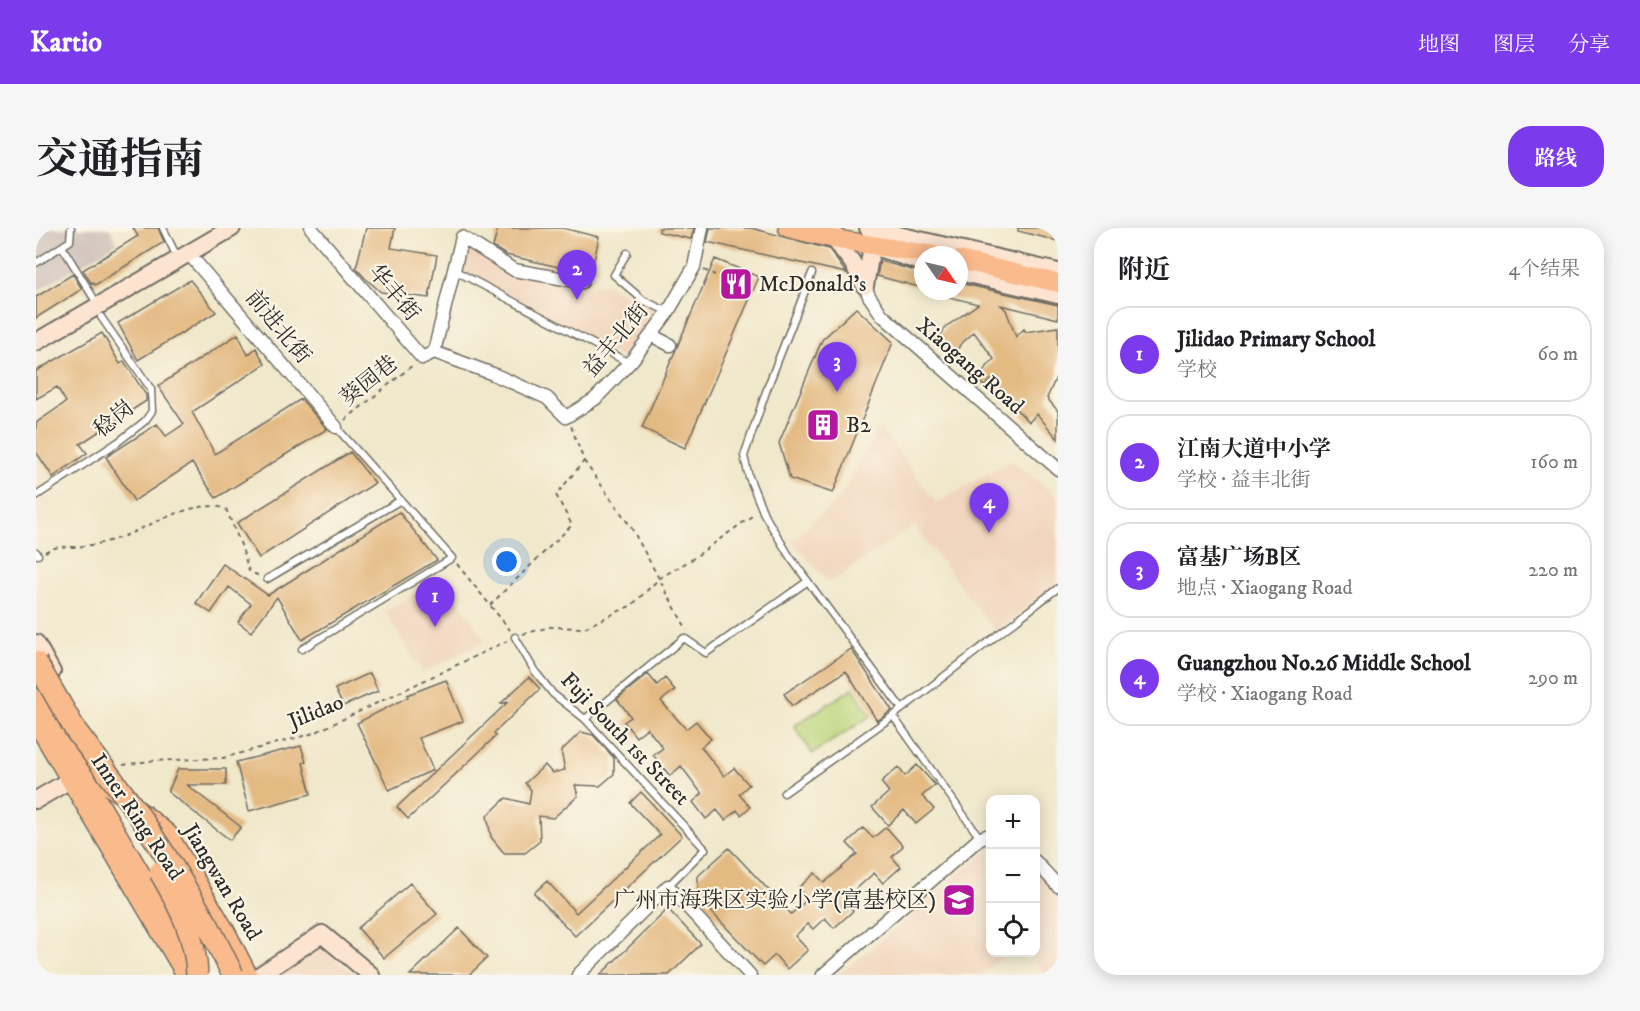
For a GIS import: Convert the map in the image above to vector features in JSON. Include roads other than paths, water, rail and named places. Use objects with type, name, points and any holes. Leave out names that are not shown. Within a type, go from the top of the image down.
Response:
[{"type":"highway","name":"Inner Ring Road","points":[[36,662],[76,731],[153,836],[209,927],[233,975]]},
{"type":"highway","name":"Inner Ring Road","points":[[36,699],[191,974]]},
{"type":"highway","points":[[76,731],[183,915],[194,945],[191,974]]},
{"type":"main road","points":[[36,342],[100,311],[232,228]]},
{"type":"main road","points":[[788,228],[834,234],[914,260]]},
{"type":"main road","points":[[868,228],[1058,272]]},
{"type":"main road","points":[[910,228],[1058,262]]},
{"type":"main road","points":[[834,234],[865,286]]},
{"type":"main road","points":[[872,246],[914,252]]},
{"type":"main road","points":[[865,286],[872,246]]},
{"type":"main road","points":[[968,262],[1058,283]]},
{"type":"main road","points":[[968,274],[1058,295]]},
{"type":"main road","points":[[36,643],[74,710],[114,767],[168,834]]},
{"type":"main road","name":"Jiangwan Road","points":[[36,681],[87,769],[168,834],[216,914],[248,975]]},
{"type":"main road","points":[[36,722],[191,974]]},
{"type":"main road","points":[[87,769],[209,975]]},
{"type":"main road","points":[[36,800],[70,780]]},
{"type":"main road","points":[[260,975],[322,934],[371,975]]},
{"type":"street","name":"华丰街","points":[[311,228],[422,358],[434,352]]},
{"type":"street","name":"益丰北街","points":[[434,352],[493,374],[547,398],[566,417],[594,399],[630,363],[668,312],[694,267],[702,228]]},
{"type":"street","points":[[434,352],[462,237],[514,270],[582,282],[584,273]]},
{"type":"street","name":"前进北街","points":[[184,257],[336,427]]},
{"type":"street","name":"Xiaogang Road","points":[[865,286],[882,315],[1058,469]]},
{"type":"street","points":[[651,334],[670,345]]},
{"type":"street","points":[[823,975],[985,836]]},
{"type":"street","points":[[1040,866],[1058,886]]},
{"type":"street","points":[[578,975],[668,886],[750,975]]},
{"type":"lane","points":[[36,263],[63,248],[70,241],[71,228]]},
{"type":"lane","points":[[163,228],[184,257]]},
{"type":"lane","points":[[63,248],[100,311]]},
{"type":"lane","points":[[627,254],[614,275],[643,300],[668,312]]},
{"type":"lane","points":[[454,270],[630,363]]},
{"type":"lane","points":[[812,273],[768,386],[744,456],[762,509],[790,557],[902,709]]},
{"type":"lane","name":"稔岗","points":[[36,496],[118,442],[145,421],[152,411],[151,389],[100,311]]},
{"type":"lane","points":[[302,649],[452,558],[336,427]]},
{"type":"lane","points":[[267,579],[401,500]]},
{"type":"lane","points":[[585,719],[684,638],[706,653],[807,581]]},
{"type":"lane","points":[[784,794],[893,716],[1058,588]]},
{"type":"lane","name":"Fuji South 1st Street","points":[[515,637],[534,670],[554,694],[585,719],[705,849],[668,886]]},
{"type":"lane","points":[[893,716],[985,836]]},
{"type":"place","name":"McDonald's","points":[[736,284]]},
{"type":"place","name":"江南大道中小学","points":[[577,300]]},
{"type":"place","name":"富基广场B区","points":[[837,392]]},
{"type":"place","name":"B2","points":[[823,425]]},
{"type":"place","name":"Guangzhou No.26 Middle School","points":[[989,533]]},
{"type":"place","name":"Jilidao Primary School","points":[[435,627]]},
{"type":"place","name":"广州市海珠区实验小学(富基校区)","points":[[959,900]]}]
